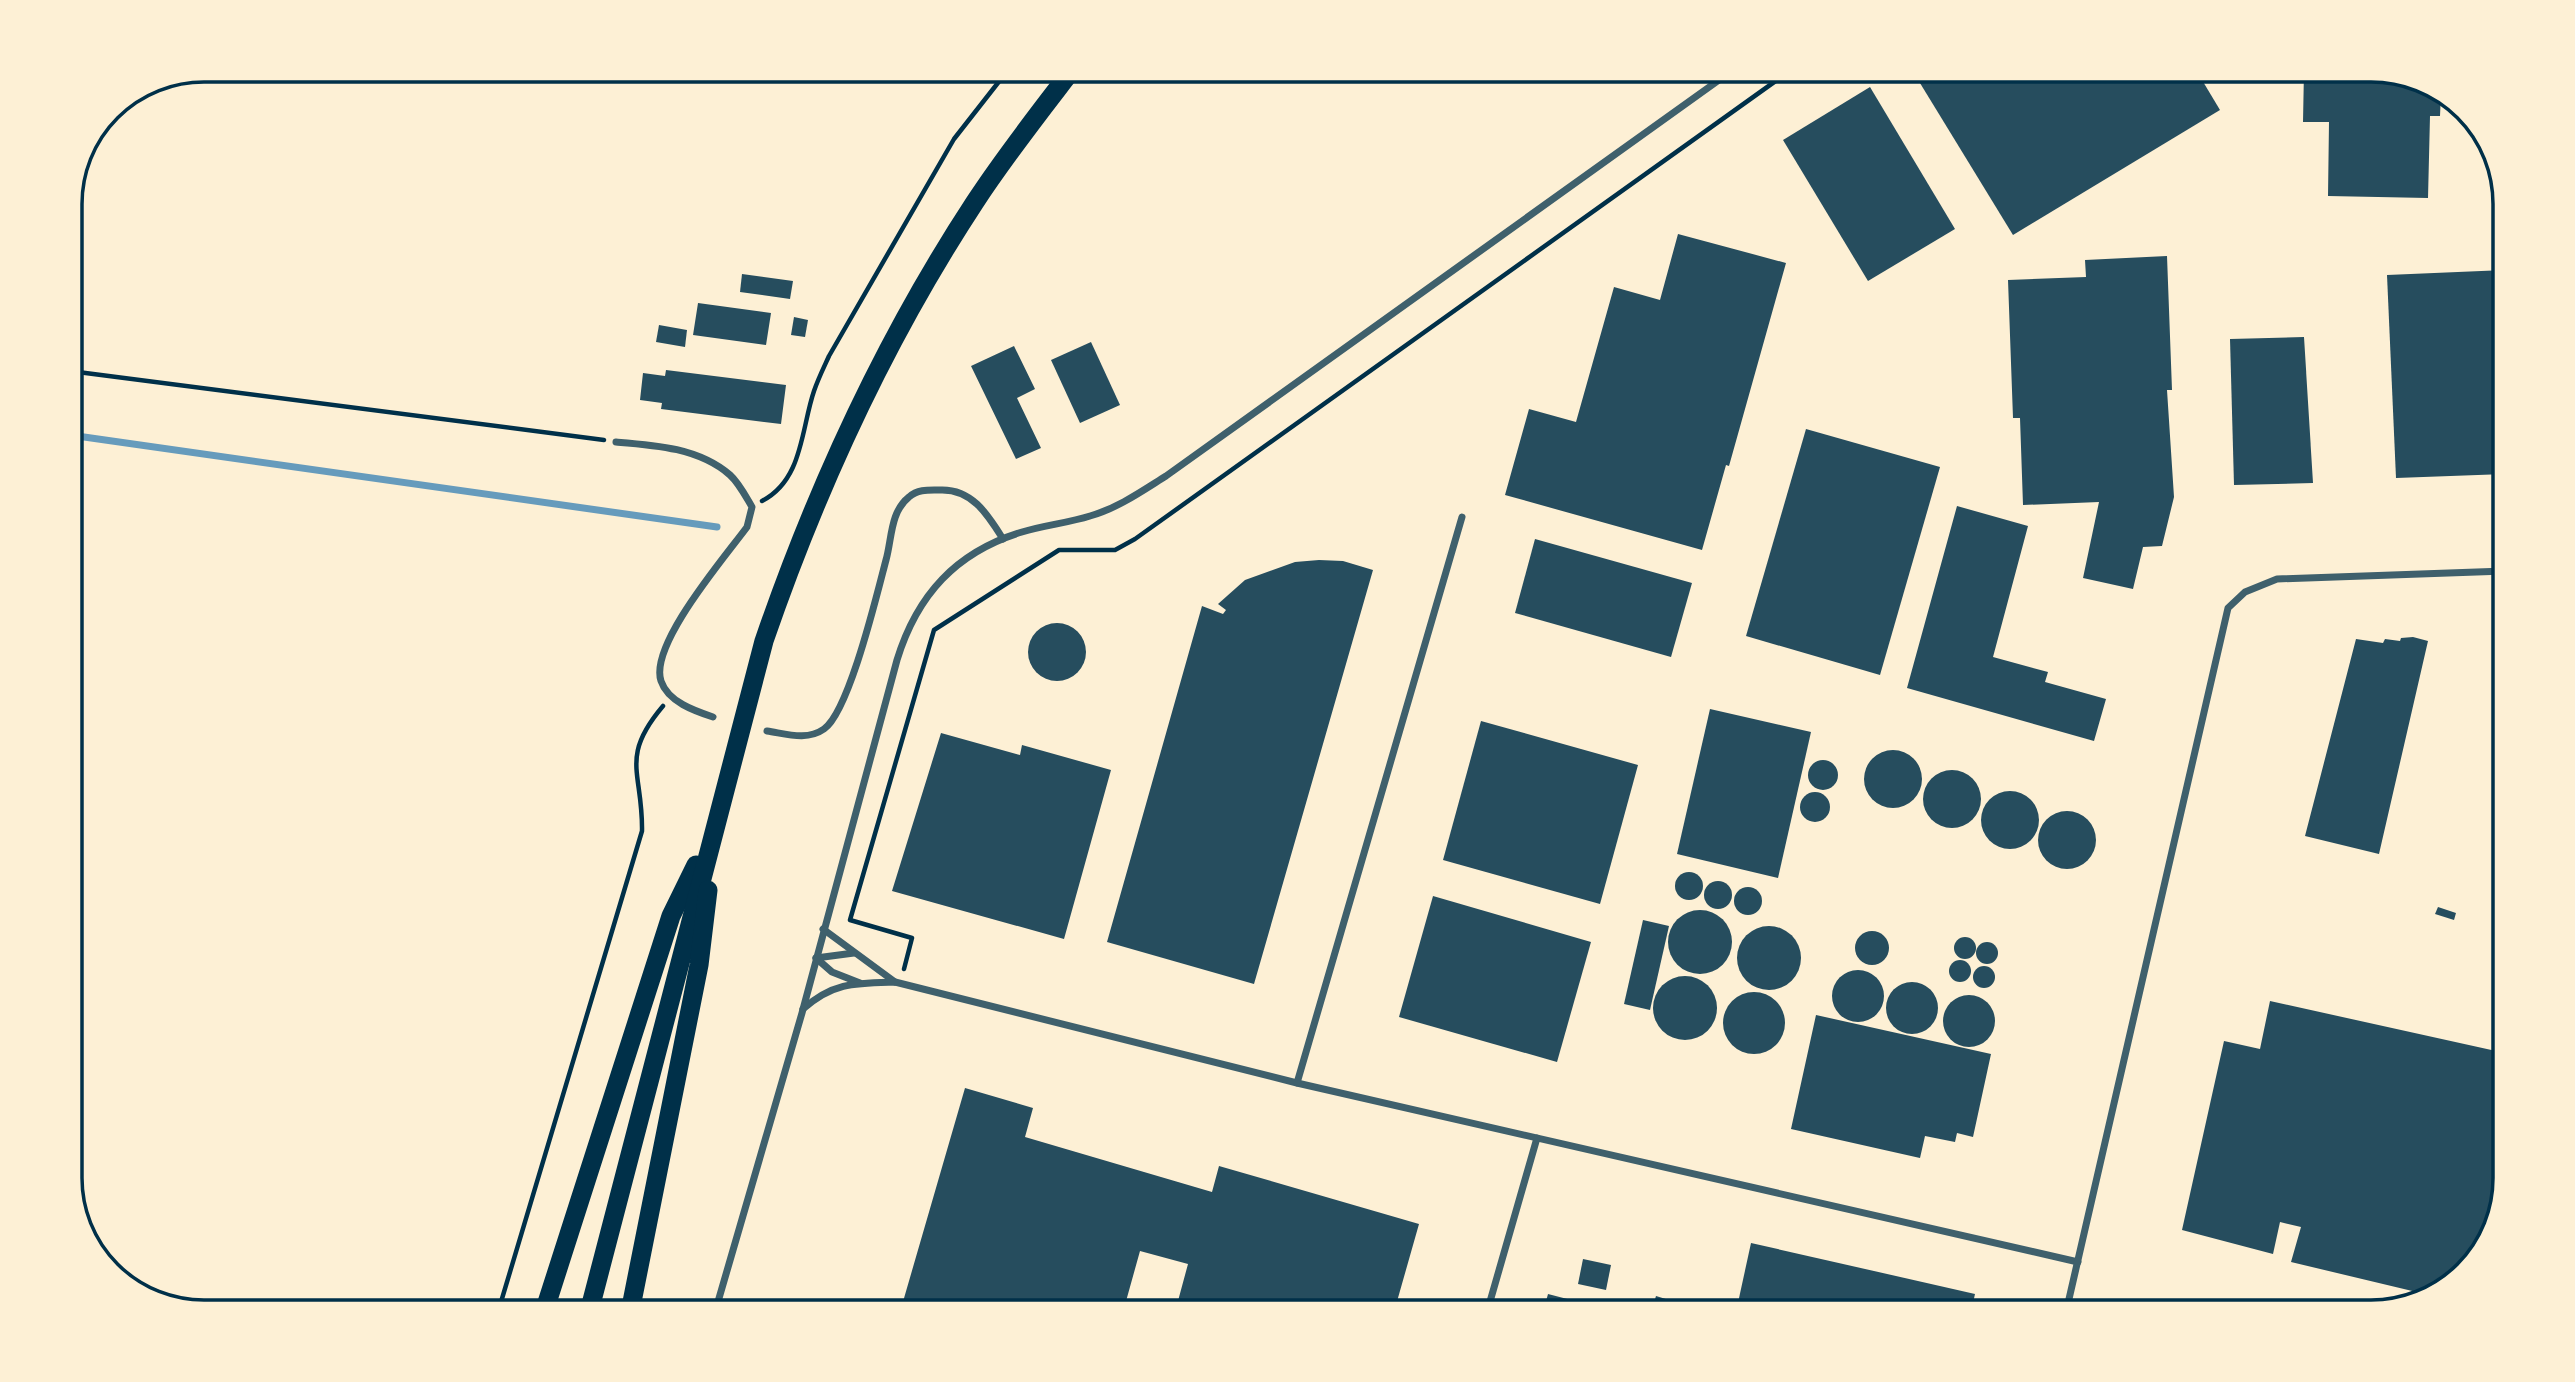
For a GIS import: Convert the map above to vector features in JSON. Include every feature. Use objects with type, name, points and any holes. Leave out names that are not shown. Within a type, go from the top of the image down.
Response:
[{"type":"highway","points":[[592,1300],[764,641],[799,541],[835,457],[883,359],[951,238],[999,166],[1063,82]]},
{"type":"highway","points":[[548,1300],[671,916],[714,829]]},
{"type":"highway","points":[[632,1300],[699,965],[714,829]]},
{"type":"street","points":[[718,1300],[803,1009],[822,929],[897,660],[914,615],[933,587],[978,551],[1003,539],[1092,516],[1129,499],[1166,476],[1716,82]]},
{"type":"street","points":[[616,442],[651,445],[702,456],[732,477],[752,507],[747,527],[669,637],[659,663],[661,681],[671,696],[692,710],[713,717]]},
{"type":"street","points":[[768,731],[804,737],[824,730],[835,719],[846,696],[883,571],[896,513],[908,497],[919,491],[945,489],[968,496],[985,509],[1003,539]]},
{"type":"street","points":[[1297,1083],[1462,517]]},
{"type":"street","points":[[2069,1300],[2228,608],[2245,592],[2277,579],[2492,571]]},
{"type":"street","points":[[822,929],[897,983]]},
{"type":"street","points":[[816,958],[855,953]]},
{"type":"street","points":[[816,958],[832,972],[860,984]]},
{"type":"street","points":[[803,1009],[822,992],[860,984],[897,983],[1297,1083],[2078,1262]]},
{"type":"street","points":[[1490,1300],[1537,1138]]},
{"type":"path","points":[[752,507],[772,497],[789,476],[801,448],[814,392],[829,356],[954,139],[999,82]]},
{"type":"path","points":[[897,983],[912,938],[850,920],[933,630],[1059,550],[1115,550],[1135,540],[1774,82]]},
{"type":"path","points":[[83,373],[616,442]]},
{"type":"path","points":[[502,1300],[642,831],[642,801],[635,775],[635,752],[643,730],[671,696]]},
{"type":"building","points":[[1919,82],[2203,82],[2220,110],[2013,235]]},
{"type":"building","points":[[2304,82],[2371,82],[2395,85],[2425,95],[2439,103],[2440,116],[2430,116],[2428,198],[2328,196],[2329,122],[2303,122]]},
{"type":"building","points":[[1870,87],[1955,229],[1868,281],[1783,140]]},
{"type":"building","points":[[1678,234],[1786,263],[1729,466],[1726,465],[1702,550],[1505,495],[1529,409],[1576,422],[1614,287],[1660,300]]},
{"type":"building","points":[[2167,256],[2172,390],[2167,390],[2174,497],[2162,546],[2143,547],[2133,589],[2083,578],[2099,502],[2023,505],[2020,418],[2013,418],[2008,280],[2086,277],[2085,260]]},
{"type":"building","points":[[2492,271],[2492,474],[2396,478],[2387,275]]},
{"type":"building","points":[[742,274],[793,281],[790,299],[740,292]]},
{"type":"building","points":[[698,303],[771,313],[766,345],[693,335]]},
{"type":"building","points":[[794,317],[808,320],[805,337],[791,335]]},
{"type":"building","points":[[659,325],[687,330],[685,347],[656,342]]},
{"type":"building","points":[[2304,337],[2313,483],[2234,485],[2230,339]]},
{"type":"building","points":[[1091,342],[1120,405],[1080,423],[1051,360]]},
{"type":"building","points":[[1014,346],[1035,389],[1017,398],[1041,448],[1016,459],[971,366]]},
{"type":"building","points":[[666,370],[786,385],[781,424],[661,409],[662,403],[640,400],[643,373],[665,376]]},
{"type":"building","points":[[1806,429],[1940,467],[1880,675],[1746,636]]},
{"type":"building","points":[[1957,506],[2028,526],[1993,657],[2048,672],[2045,682],[2106,699],[2094,741],[1907,688]]},
{"type":"building","points":[[1535,539],[1692,583],[1671,657],[1515,613]]},
{"type":"building","points":[[1343,561],[1373,570],[1254,984],[1107,942],[1202,606],[1223,614],[1226,610],[1218,604],[1245,580],[1295,562]]},
{"type":"building","points":[[1051,623],[1063,623],[1078,631],[1086,646],[1086,658],[1078,673],[1063,681],[1051,681],[1036,673],[1028,658],[1028,646],[1036,631]]},
{"type":"building","points":[[2413,637],[2428,641],[2379,854],[2305,836],[2356,639],[2383,643],[2385,639],[2400,641],[2401,638]]},
{"type":"building","points":[[1710,709],[1811,732],[1778,878],[1677,854]]},
{"type":"building","points":[[1481,721],[1638,765],[1600,904],[1443,860]]},
{"type":"building","points":[[941,733],[1020,755],[1022,745],[1111,770],[1064,939],[892,891]]},
{"type":"building","points":[[1893,750],[1914,758],[1922,779],[1914,800],[1893,808],[1872,800],[1864,779],[1872,758]]},
{"type":"building","points":[[1823,760],[1834,764],[1838,775],[1834,786],[1823,790],[1812,786],[1808,775],[1812,764]]},
{"type":"building","points":[[1952,770],[1973,778],[1981,799],[1973,820],[1952,828],[1931,820],[1923,799],[1931,778]]},
{"type":"building","points":[[2004,791],[2016,791],[2031,799],[2039,814],[2039,826],[2031,841],[2016,849],[2004,849],[1989,841],[1981,826],[1981,814],[1989,799]]},
{"type":"building","points":[[1815,792],[1826,796],[1830,807],[1826,818],[1815,822],[1804,818],[1800,807],[1804,796]]},
{"type":"building","points":[[2061,811],[2073,811],[2088,819],[2096,834],[2096,846],[2088,861],[2073,869],[2061,869],[2046,861],[2038,846],[2038,834],[2046,819]]},
{"type":"building","points":[[1689,872],[1699,876],[1703,886],[1699,896],[1689,900],[1679,896],[1675,886],[1679,876]]},
{"type":"building","points":[[1718,881],[1728,885],[1732,895],[1728,905],[1718,909],[1708,905],[1704,895],[1708,885]]},
{"type":"building","points":[[1748,887],[1758,891],[1762,901],[1758,911],[1748,915],[1738,911],[1734,901],[1738,891]]},
{"type":"building","points":[[1433,896],[1591,942],[1557,1062],[1399,1017]]},
{"type":"building","points":[[2438,907],[2456,913],[2454,920],[2435,914]]},
{"type":"building","points":[[1700,910],[1723,919],[1732,942],[1723,965],[1700,974],[1677,965],[1668,942],[1677,919]]},
{"type":"building","points":[[1643,920],[1669,926],[1650,1010],[1624,1004]]},
{"type":"building","points":[[1769,926],[1787,932],[1795,940],[1801,958],[1795,976],[1787,984],[1769,990],[1751,984],[1743,976],[1737,958],[1743,940],[1751,932]]},
{"type":"building","points":[[1872,931],[1884,936],[1889,948],[1884,960],[1872,965],[1860,960],[1855,948],[1860,936]]},
{"type":"building","points":[[1965,937],[1975,944],[1976,948],[1969,958],[1965,959],[1955,952],[1954,948],[1961,938]]},
{"type":"building","points":[[1987,942],[1997,949],[1998,953],[1991,963],[1987,964],[1977,957],[1976,953],[1983,943]]},
{"type":"building","points":[[1960,960],[1968,963],[1971,971],[1968,979],[1960,982],[1952,979],[1949,971],[1952,963]]},
{"type":"building","points":[[1984,966],[1994,973],[1995,977],[1988,987],[1984,988],[1974,981],[1973,977],[1980,967]]},
{"type":"building","points":[[1858,970],[1877,977],[1884,996],[1877,1015],[1858,1022],[1839,1015],[1832,996],[1839,977]]},
{"type":"building","points":[[1685,976],[1708,985],[1717,1008],[1708,1031],[1685,1040],[1662,1031],[1653,1008],[1662,985]]},
{"type":"building","points":[[1912,982],[1931,989],[1938,1008],[1931,1027],[1912,1034],[1893,1027],[1886,1008],[1893,989]]},
{"type":"building","points":[[1748,992],[1760,992],[1776,1001],[1783,1011],[1783,1035],[1776,1045],[1760,1054],[1748,1054],[1737,1049],[1728,1040],[1723,1029],[1723,1017],[1728,1006],[1737,997]]},
{"type":"building","points":[[1969,995],[1988,1002],[1995,1021],[1988,1040],[1969,1047],[1950,1040],[1943,1021],[1950,1002]]},
{"type":"building","points":[[2270,1001],[2493,1050],[2493,1178],[2490,1202],[2480,1232],[2472,1246],[2451,1270],[2414,1291],[2291,1262],[2301,1227],[2280,1222],[2273,1254],[2182,1230],[2224,1041],[2260,1049]]},
{"type":"building","points":[[1816,1015],[1991,1054],[1973,1137],[1957,1133],[1955,1142],[1925,1136],[1920,1158],[1791,1129]]},
{"type":"building","points":[[965,1088],[1033,1108],[1025,1137],[1212,1192],[1219,1166],[1419,1224],[1397,1300],[1178,1300],[1188,1264],[1140,1251],[1126,1300],[903,1300]]},
{"type":"building","points":[[1751,1243],[1975,1294],[1974,1300],[1739,1300]]},
{"type":"building","points":[[1583,1259],[1611,1265],[1606,1290],[1578,1284]]},
{"type":"building","points":[[1548,1294],[1571,1300],[1546,1300]]},
{"type":"waterway","points":[[83,437],[717,527]]}]
